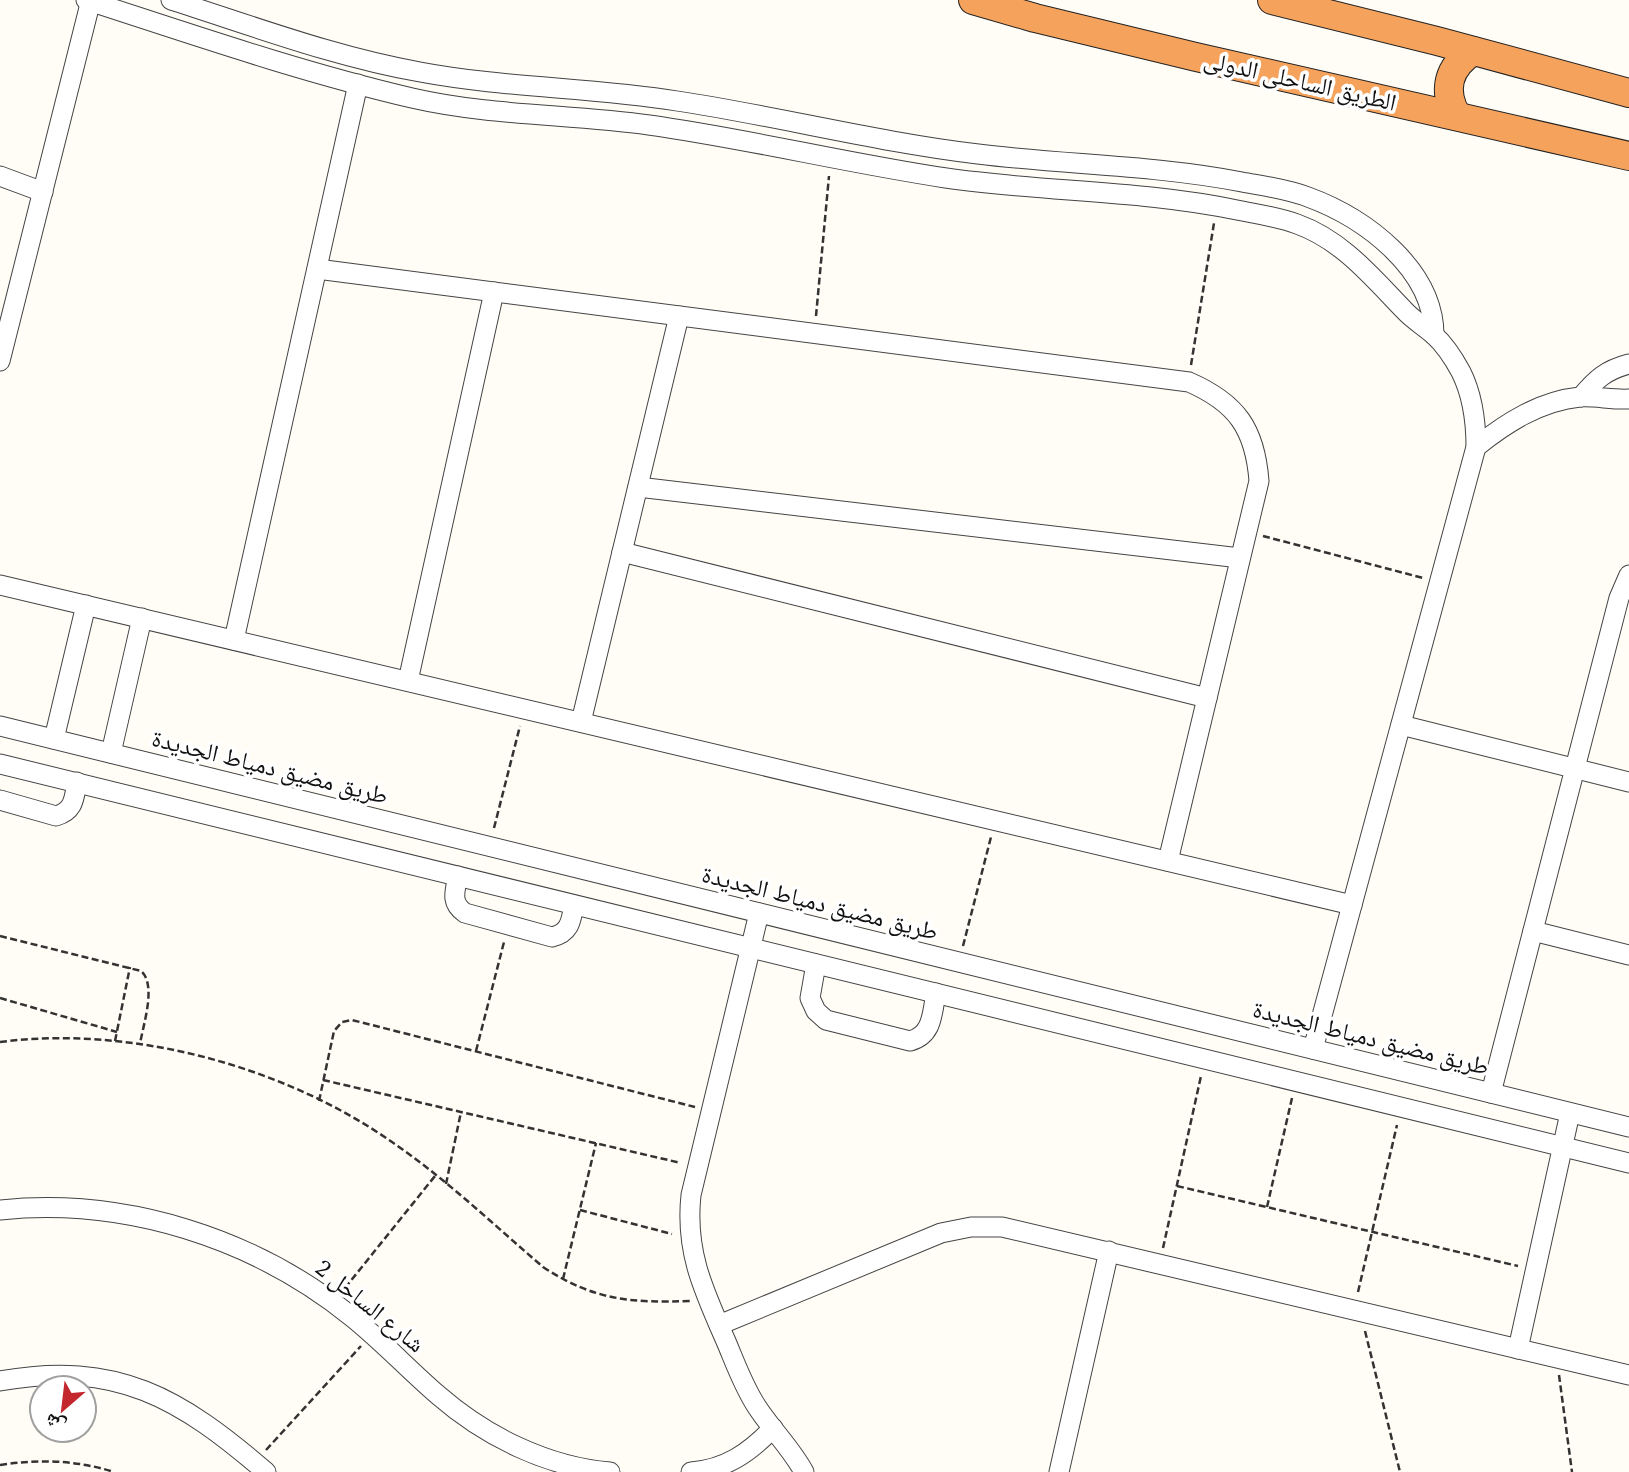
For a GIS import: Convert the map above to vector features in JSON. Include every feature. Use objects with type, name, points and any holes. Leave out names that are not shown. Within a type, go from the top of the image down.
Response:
[{"type":"highway","name":"الطريق الساحلى الدولى","points":[[973,0],[1157,48],[1629,156]]},
{"type":"highway","points":[[1272,0],[1629,93]]},
{"type":"highway","points":[[1417,107],[1431,91],[1438,72],[1440,61],[1437,41]]},
{"type":"highway","points":[[1457,116],[1449,96],[1451,74],[1456,65],[1473,51]]},
{"type":"street","points":[[0,360],[89,0],[318,74],[415,99],[509,114],[648,125],[830,159],[974,182],[1164,198],[1217,206],[1297,224],[1324,236],[1347,252],[1405,312],[1434,335],[1456,364],[1471,398],[1476,422],[1476,447],[1313,1049]]},
{"type":"street","points":[[171,0],[325,50],[418,72],[511,86],[651,97],[721,107],[883,140],[978,154],[1167,170],[1275,188],[1307,197],[1337,210],[1388,246],[1408,267],[1426,293],[1434,317],[1434,335]]},
{"type":"street","points":[[233,640],[358,84]]},
{"type":"street","points":[[0,176],[43,192]]},
{"type":"street","points":[[317,269],[1189,382],[1213,393],[1233,409],[1248,430],[1257,455],[1259,481],[1168,861]]},
{"type":"street","points":[[408,681],[494,292]]},
{"type":"street","points":[[581,722],[679,316]]},
{"type":"street","points":[[1581,397],[1596,379],[1615,368],[1629,364]]},
{"type":"street","points":[[1476,447],[1525,414],[1558,402],[1581,397],[1629,400]]},
{"type":"street","points":[[638,487],[1240,558]]},
{"type":"street","points":[[622,552],[1207,698]]},
{"type":"street","points":[[1491,1093],[1619,598],[1629,575]]},
{"type":"street","points":[[0,585],[1352,905]]},
{"type":"street","points":[[54,740],[86,605]]},
{"type":"street","points":[[111,754],[142,618]]},
{"type":"street","points":[[1401,725],[1629,782]]},
{"type":"street","name":"طريق مضيق دمياط الجديدة","points":[[0,726],[1629,1127]]},
{"type":"street","points":[[0,764],[1629,1163]]},
{"type":"street","points":[[0,800],[56,816],[73,804],[77,782]]},
{"type":"street","points":[[458,876],[454,899],[460,910],[552,937],[568,929],[574,905]]},
{"type":"street","points":[[760,913],[691,1195],[690,1239],[696,1270],[746,1387],[804,1472]]},
{"type":"street","points":[[1532,931],[1629,956]]},
{"type":"street","points":[[817,964],[810,998],[821,1016],[826,1020],[910,1041],[929,1028],[936,993]]},
{"type":"street","points":[[1518,1349],[1570,1112]]},
{"type":"street","name":"شارع الساحل 2","points":[[0,1210],[39,1208],[96,1211],[180,1227],[234,1246],[260,1258],[333,1302],[438,1395],[477,1424],[520,1448],[565,1468],[610,1472]]},
{"type":"street","points":[[719,1325],[927,1238],[956,1229],[986,1226],[1017,1229],[1629,1375]]},
{"type":"street","points":[[1059,1472],[1109,1251]]},
{"type":"street","points":[[0,1381],[36,1376],[83,1375],[130,1384],[175,1404],[200,1419],[260,1467]]},
{"type":"street","points":[[691,1472],[709,1470],[734,1461],[755,1447],[773,1428]]},
{"type":"path","points":[[815,334],[830,159]]},
{"type":"path","points":[[1189,382],[1217,206]]},
{"type":"path","points":[[1246,532],[1440,583]]},
{"type":"path","points":[[490,847],[524,709]]},
{"type":"path","points":[[958,962],[995,820]]},
{"type":"path","points":[[476,1051],[508,925]]},
{"type":"path","points":[[0,936],[130,967],[145,974],[149,983],[140,1044]]},
{"type":"path","points":[[115,1041],[130,967]]},
{"type":"path","points":[[0,998],[117,1032]]},
{"type":"path","points":[[319,1101],[334,1031],[347,1021],[357,1021],[711,1111]]},
{"type":"path","points":[[0,1042],[65,1039],[140,1044],[229,1064],[266,1077],[319,1101],[392,1141],[543,1267],[563,1279],[621,1300],[709,1301]]},
{"type":"path","points":[[1159,1263],[1205,1060]]},
{"type":"path","points":[[323,1080],[698,1167]]},
{"type":"path","points":[[1267,1208],[1296,1082]]},
{"type":"path","points":[[1400,1472],[1357,1310],[1401,1108]]},
{"type":"path","points":[[446,1184],[461,1112]]},
{"type":"path","points":[[563,1279],[596,1143]]},
{"type":"path","points":[[333,1302],[435,1176]]},
{"type":"path","points":[[1177,1186],[1535,1270]]},
{"type":"path","points":[[580,1210],[690,1239]]},
{"type":"path","points":[[260,1467],[372,1334]]},
{"type":"path","points":[[1557,1358],[1572,1472]]},
{"type":"path","points":[[0,1465],[73,1462],[114,1472]]}]
